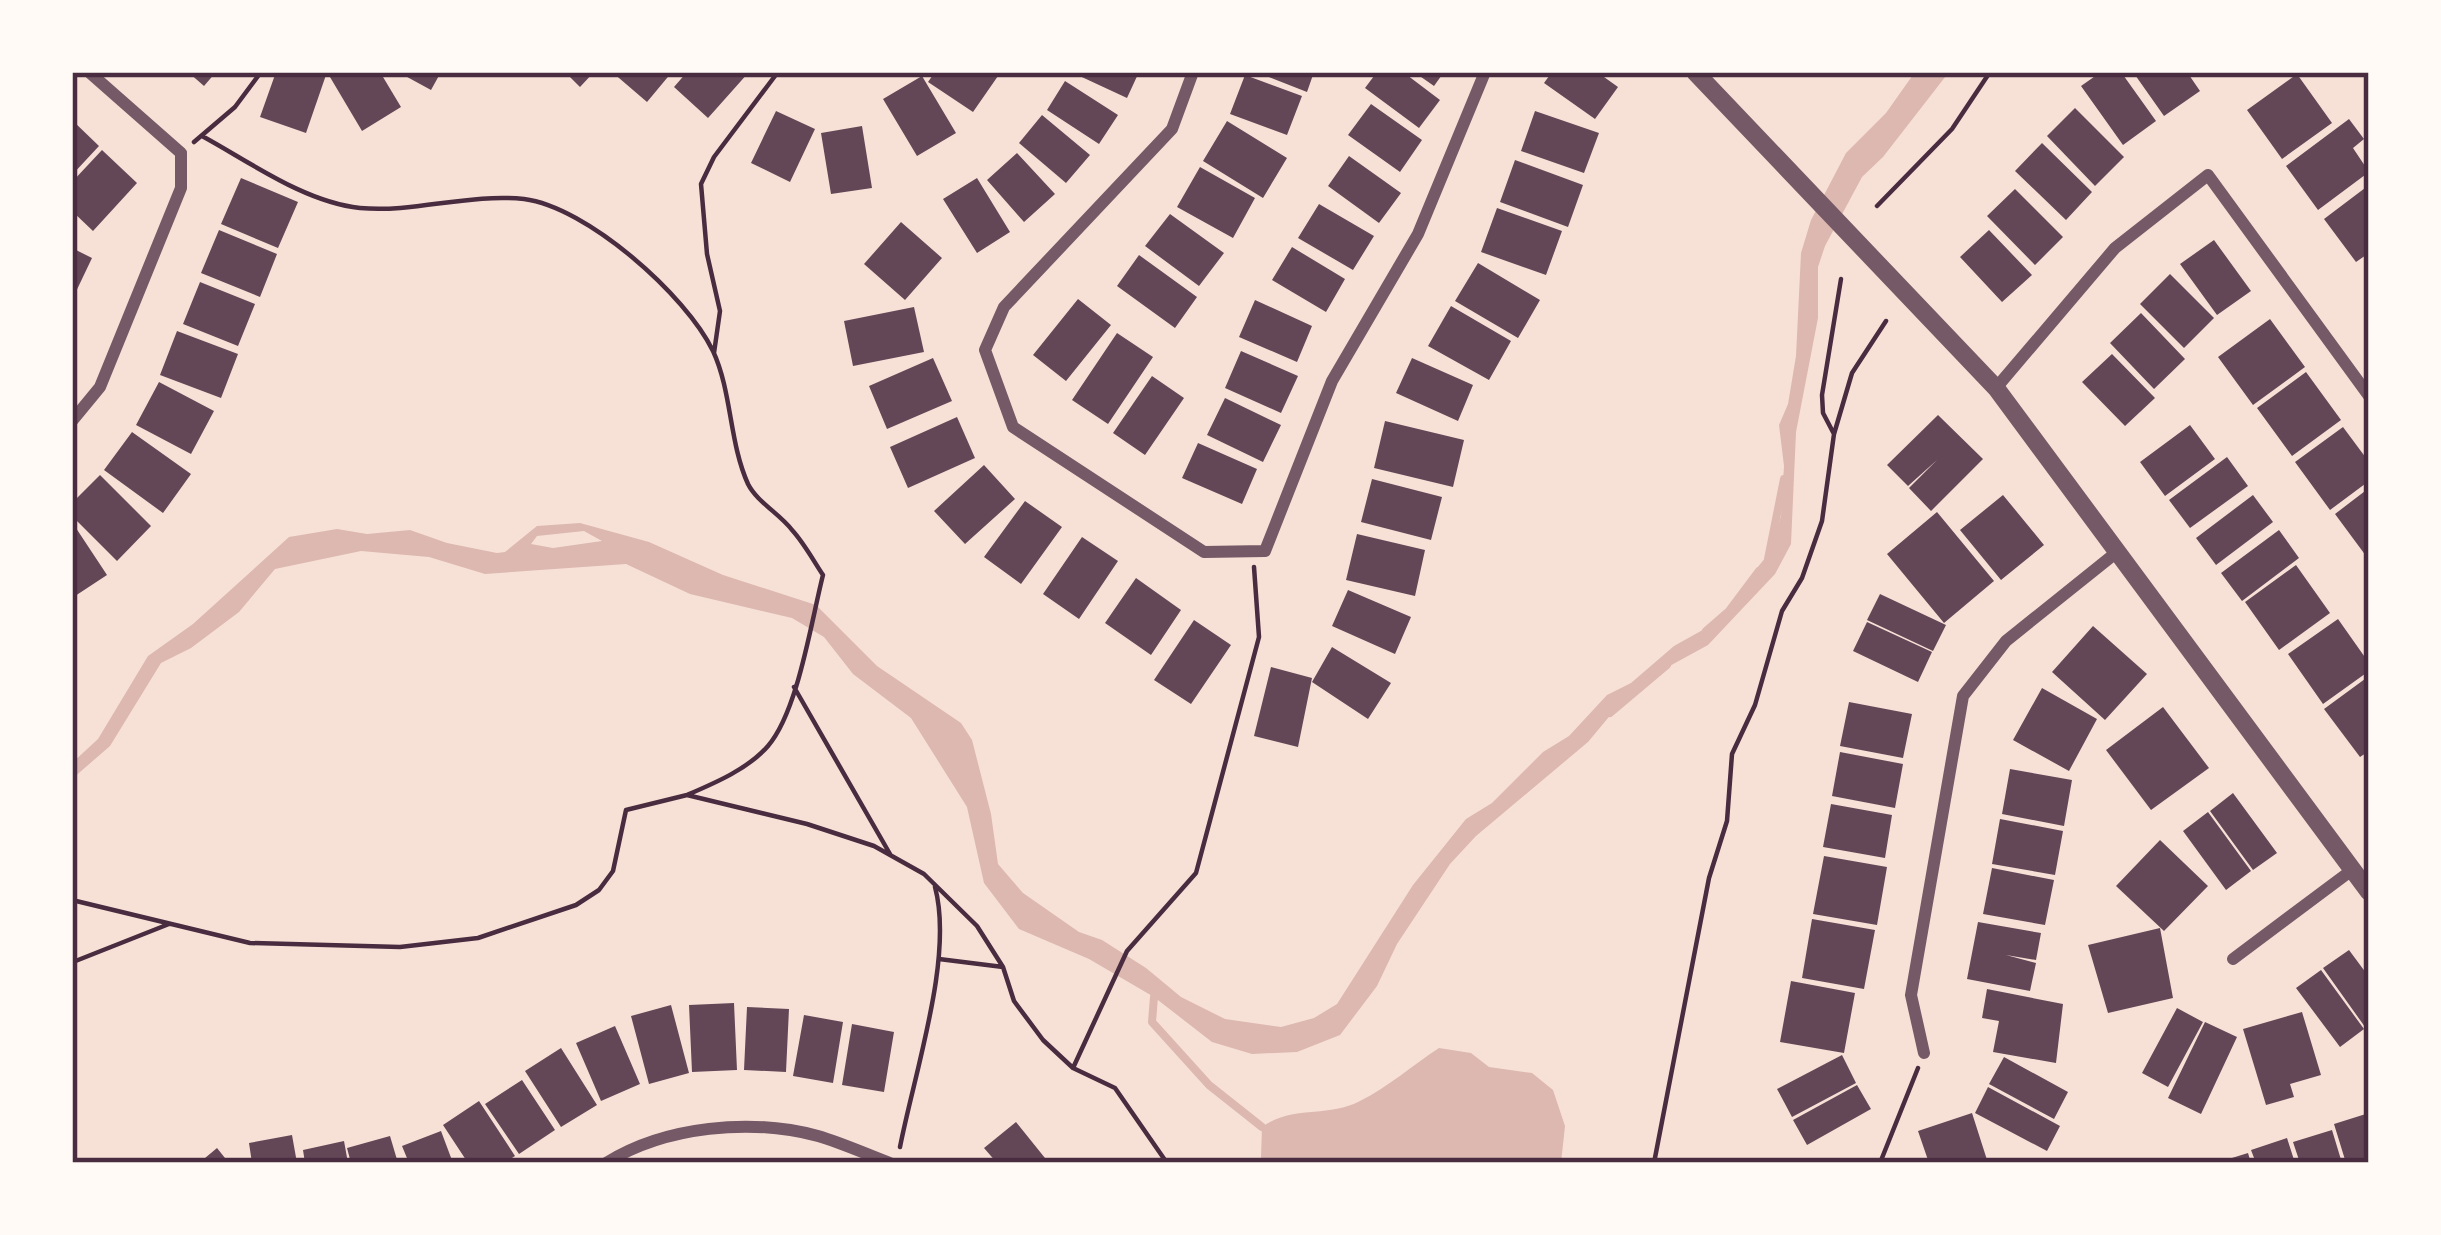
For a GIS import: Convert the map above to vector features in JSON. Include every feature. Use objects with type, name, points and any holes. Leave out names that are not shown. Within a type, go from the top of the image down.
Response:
[{"type":"street","points":[[72,422],[100,387],[181,188],[181,153],[89,72]]},
{"type":"street","points":[[1193,72],[1172,128],[1004,307],[985,350],[1013,427],[1204,552],[1253,553],[1265,551],[1333,381],[1418,234],[1485,72]]},
{"type":"street","points":[[1695,72],[1996,388],[2369,892]]},
{"type":"street","points":[[1996,388],[2115,248],[2208,176],[2369,395]]},
{"type":"street","points":[[1924,1053],[1911,995],[1964,696],[2006,640],[2117,552]]},
{"type":"street","points":[[2233,959],[2352,870]]},
{"type":"street","points":[[606,1163],[653,1139],[758,1127],[816,1136],[890,1163]]},
{"type":"path","points":[[181,153],[235,107],[261,72]]},
{"type":"path","points":[[714,353],[720,311],[707,254],[701,184],[713,157],[778,72]]},
{"type":"path","points":[[1877,206],[1952,129],[1990,72]]},
{"type":"path","points":[[72,899],[250,943],[314,947],[400,947],[478,938],[575,904],[599,890],[614,871],[626,810],[687,795],[725,778],[767,748],[788,715],[823,575],[792,529],[750,488],[714,353],[674,296],[640,263],[592,228],[532,200],[491,196],[359,208],[294,185],[202,136]]},
{"type":"path","points":[[1834,434],[1823,413],[1822,395],[1841,280]]},
{"type":"path","points":[[1654,1163],[1709,878],[1727,821],[1732,754],[1756,706],[1782,611],[1802,578],[1822,521],[1834,434],[1852,374],[1886,321]]},
{"type":"path","points":[[1073,1068],[1127,951],[1196,872],[1259,637],[1253,553]]},
{"type":"path","points":[[794,687],[890,854]]},
{"type":"path","points":[[687,795],[807,824],[890,854],[933,882],[977,926],[1003,967],[1014,1000],[1043,1040],[1073,1068],[1115,1088],[1167,1163]]},
{"type":"path","points":[[903,1128],[939,959],[940,904],[933,882]]},
{"type":"path","points":[[73,962],[169,924]]},
{"type":"path","points":[[939,959],[1003,967]]},
{"type":"path","points":[[1880,1163],[1924,1053]]},
{"type":"shaded area","points":[[1915,72],[1949,72],[1862,177],[1825,246],[1818,267],[1818,318],[1796,432],[1791,544],[1775,574],[1708,645],[1655,674],[1623,700],[1588,742],[1476,836],[1450,864],[1397,944],[1377,986],[1340,1035],[1297,1052],[1252,1054],[1212,1042],[1154,997],[1089,959],[1019,929],[984,883],[967,807],[911,718],[853,674],[824,637],[792,618],[690,594],[626,564],[485,574],[429,557],[361,551],[275,569],[239,612],[191,648],[161,663],[110,746],[72,779],[72,763],[98,739],[148,656],[193,624],[289,537],[337,529],[367,534],[410,530],[497,553],[505,552],[537,526],[580,523],[649,542],[723,575],[816,605],[877,666],[961,723],[972,740],[998,864],[1023,893],[1079,932],[1102,940],[1146,968],[1181,997],[1225,1019],[1281,1027],[1314,1018],[1337,1004],[1413,885],[1466,819],[1492,803],[1543,752],[1569,736],[1607,695],[1631,683],[1674,646],[1717,622],[1752,583],[1771,551],[1781,516],[1784,466],[1779,425],[1788,404],[1796,356],[1801,253],[1811,220],[1846,153],[1886,113]],"holes":[[[584,531],[602,541],[553,548],[531,544],[537,536]]]},
{"type":"shaded area","points":[[1439,1048],[1471,1053],[1489,1067],[1532,1073],[1553,1090],[1565,1126],[1561,1163],[1264,1163],[1262,1127],[1285,1116],[1360,1101]]},
{"type":"building","points":[[188,72],[216,72],[204,86]]},
{"type":"building","points":[[276,72],[326,75],[306,133],[260,117]]},
{"type":"building","points":[[327,72],[380,72],[401,107],[362,131]]},
{"type":"building","points":[[398,72],[441,72],[431,90]]},
{"type":"building","points":[[565,72],[594,72],[580,87]]},
{"type":"building","points":[[612,72],[672,72],[647,102]]},
{"type":"building","points":[[687,72],[749,72],[708,118],[674,87]]},
{"type":"building","points":[[935,72],[992,72],[998,76],[973,112],[928,82]]},
{"type":"building","points":[[1071,72],[1139,72],[1127,98]]},
{"type":"building","points":[[1256,72],[1314,72],[1307,92]]},
{"type":"building","points":[[1377,72],[1403,72],[1440,100],[1419,128],[1365,88]]},
{"type":"building","points":[[1414,72],[1444,72],[1434,86]]},
{"type":"building","points":[[1552,72],[1597,72],[1618,87],[1595,119],[1544,83]]},
{"type":"building","points":[[2101,72],[2121,72],[2156,121],[2123,145],[2081,86]]},
{"type":"building","points":[[2133,72],[2187,72],[2200,91],[2164,116]]},
{"type":"building","points":[[2297,74],[2332,123],[2282,159],[2247,110]]},
{"type":"building","points":[[1245,75],[1302,96],[1287,135],[1230,114]]},
{"type":"building","points":[[922,76],[956,133],[917,156],[883,99]]},
{"type":"building","points":[[1065,81],[1118,115],[1099,144],[1047,110]]},
{"type":"building","points":[[1371,104],[1422,140],[1400,172],[1348,135]]},
{"type":"building","points":[[2075,108],[2124,157],[2095,186],[2047,136]]},
{"type":"building","points":[[776,111],[815,129],[790,182],[751,163]]},
{"type":"building","points":[[1535,111],[1599,133],[1584,173],[1521,151]]},
{"type":"building","points":[[1042,115],[1090,155],[1066,183],[1019,143]]},
{"type":"building","points":[[2349,119],[2364,139],[2353,148],[2369,172],[2318,210],[2286,166]]},
{"type":"building","points":[[72,120],[99,146],[72,175]]},
{"type":"building","points":[[1227,121],[1287,158],[1263,198],[1203,161]]},
{"type":"building","points":[[862,126],[872,188],[831,194],[821,133]]},
{"type":"building","points":[[2042,143],[2092,192],[2066,220],[2015,171]]},
{"type":"building","points":[[102,150],[137,183],[93,231],[72,211],[72,182]]},
{"type":"building","points":[[1017,153],[1055,194],[1024,222],[987,180]]},
{"type":"building","points":[[1349,156],[1401,193],[1379,223],[1328,186]]},
{"type":"building","points":[[1515,160],[1583,185],[1568,227],[1500,202]]},
{"type":"building","points":[[1200,167],[1255,198],[1233,238],[1177,207]]},
{"type":"building","points":[[241,178],[298,202],[278,248],[221,224]]},
{"type":"building","points":[[977,178],[1010,232],[977,253],[943,199]]},
{"type":"building","points":[[2369,185],[2369,253],[2356,262],[2324,219]]},
{"type":"building","points":[[2015,189],[2063,237],[2035,265],[1987,216]]},
{"type":"building","points":[[1319,204],[1374,236],[1353,270],[1298,238]]},
{"type":"building","points":[[1497,208],[1562,231],[1546,275],[1481,252]]},
{"type":"building","points":[[1170,214],[1224,253],[1199,286],[1145,246]]},
{"type":"building","points":[[901,222],[942,258],[905,300],[864,264]]},
{"type":"building","points":[[219,230],[277,254],[260,297],[201,273]]},
{"type":"building","points":[[1989,230],[2032,275],[2002,302],[1960,257]]},
{"type":"building","points":[[2214,240],[2251,291],[2217,315],[2180,264]]},
{"type":"building","points":[[1292,247],[1345,279],[1326,312],[1272,280]]},
{"type":"building","points":[[72,248],[92,258],[72,300]]},
{"type":"building","points":[[1139,255],[1197,297],[1175,328],[1117,286]]},
{"type":"building","points":[[1478,263],[1540,300],[1518,338],[1455,301]]},
{"type":"building","points":[[2170,274],[2214,318],[2184,348],[2140,304]]},
{"type":"building","points":[[200,282],[255,304],[238,346],[183,324]]},
{"type":"building","points":[[1078,299],[1111,325],[1066,381],[1033,355]]},
{"type":"building","points":[[1255,300],[1312,326],[1297,362],[1239,337]]},
{"type":"building","points":[[1451,306],[1511,341],[1489,380],[1428,346]]},
{"type":"building","points":[[914,307],[924,352],[853,366],[844,321]]},
{"type":"building","points":[[2141,313],[2185,359],[2154,389],[2110,343]]},
{"type":"building","points":[[2270,319],[2305,367],[2253,405],[2218,357]]},
{"type":"building","points":[[177,331],[238,354],[221,398],[160,375]]},
{"type":"building","points":[[1117,333],[1153,357],[1108,424],[1072,400]]},
{"type":"building","points":[[1241,351],[1298,376],[1281,413],[1225,388]]},
{"type":"building","points":[[2112,354],[2155,398],[2125,426],[2082,382]]},
{"type":"building","points":[[933,358],[952,401],[887,429],[869,386]]},
{"type":"building","points":[[1412,358],[1473,385],[1458,421],[1396,393]]},
{"type":"building","points":[[2306,372],[2341,420],[2292,456],[2257,408]]},
{"type":"building","points":[[1152,376],[1184,398],[1145,455],[1113,433]]},
{"type":"building","points":[[159,382],[214,411],[191,454],[136,425]]},
{"type":"building","points":[[1225,398],[1281,425],[1263,462],[1207,435]]},
{"type":"building","points":[[1938,415],[1983,459],[1931,511],[1909,488],[1937,460],[1908,486],[1887,465]]},
{"type":"building","points":[[957,417],[975,458],[908,488],[890,447]]},
{"type":"building","points":[[1385,421],[1464,440],[1453,487],[1374,468]]},
{"type":"building","points":[[2190,425],[2215,459],[2165,496],[2140,462]]},
{"type":"building","points":[[2343,427],[2369,462],[2369,481],[2330,510],[2295,462]]},
{"type":"building","points":[[132,432],[191,474],[163,513],[104,470]]},
{"type":"building","points":[[1198,443],[1257,469],[1242,504],[1182,478]]},
{"type":"building","points":[[2227,457],[2248,486],[2190,528],[2169,500]]},
{"type":"building","points":[[984,465],[1015,499],[965,544],[934,511]]},
{"type":"building","points":[[100,475],[151,526],[117,561],[72,516],[72,503]]},
{"type":"building","points":[[1372,479],[1442,497],[1431,540],[1361,522]]},
{"type":"building","points":[[2369,488],[2369,560],[2335,514]]},
{"type":"building","points":[[2003,495],[2044,545],[2001,580],[1960,530]]},
{"type":"building","points":[[2253,495],[2273,522],[2216,565],[2196,538]]},
{"type":"building","points":[[1025,501],[1062,527],[1021,584],[984,557]]},
{"type":"building","points":[[1937,512],[1994,581],[1944,623],[1887,554]]},
{"type":"building","points":[[72,522],[107,575],[72,598]]},
{"type":"building","points":[[2279,530],[2299,558],[2242,601],[2221,573]]},
{"type":"building","points":[[1357,534],[1425,550],[1415,596],[1346,580]]},
{"type":"building","points":[[1082,537],[1118,561],[1079,619],[1043,594]]},
{"type":"building","points":[[2296,565],[2330,613],[2279,650],[2245,602]]},
{"type":"building","points":[[1136,578],[1181,610],[1151,655],[1105,623]]},
{"type":"building","points":[[1348,590],[1411,617],[1395,654],[1332,626]]},
{"type":"building","points":[[1880,594],[1946,625],[1933,651],[1867,620]]},
{"type":"building","points":[[2338,619],[2369,663],[2369,671],[2323,704],[2288,654]]},
{"type":"building","points":[[1194,620],[1231,645],[1191,704],[1154,680]]},
{"type":"building","points":[[1867,622],[1932,652],[1918,682],[1853,651]]},
{"type":"building","points":[[2093,626],[2147,674],[2105,720],[2052,672]]},
{"type":"building","points":[[1332,647],[1391,683],[1368,719],[1312,682]]},
{"type":"building","points":[[1271,667],[1312,678],[1298,747],[1254,736]]},
{"type":"building","points":[[2369,676],[2369,751],[2360,757],[2324,709]]},
{"type":"building","points":[[2042,688],[2097,719],[2069,771],[2013,740]]},
{"type":"building","points":[[1849,702],[1912,714],[1903,758],[1840,746]]},
{"type":"building","points":[[2163,707],[2209,768],[2151,810],[2106,750]]},
{"type":"building","points":[[1840,752],[1903,764],[1895,808],[1832,796]]},
{"type":"building","points":[[2010,769],[2072,780],[2064,826],[2002,814]]},
{"type":"building","points":[[2233,793],[2277,853],[2253,870],[2210,811]]},
{"type":"building","points":[[1831,804],[1892,815],[1885,858],[1823,847]]},
{"type":"building","points":[[2208,812],[2251,871],[2226,890],[2183,831]]},
{"type":"building","points":[[2000,819],[2063,831],[2055,875],[1992,864]]},
{"type":"building","points":[[2160,840],[2208,886],[2164,931],[2116,886]]},
{"type":"building","points":[[1824,856],[1887,867],[1877,925],[1813,914]]},
{"type":"building","points":[[1992,868],[2054,880],[2045,925],[1983,914]]},
{"type":"building","points":[[1812,919],[1875,930],[1864,989],[1802,978]]},
{"type":"building","points":[[1978,922],[2041,933],[2036,960],[2006,955],[2036,963],[2030,991],[1967,979]]},
{"type":"building","points":[[2160,928],[2173,998],[2108,1013],[2088,945]]},
{"type":"building","points":[[2349,950],[2369,977],[2369,1024],[2365,1027],[2323,968]]},
{"type":"building","points":[[2321,970],[2364,1029],[2340,1047],[2296,988]]},
{"type":"building","points":[[1791,981],[1855,993],[1844,1053],[1780,1042]]},
{"type":"building","points":[[1987,989],[2063,1004],[2056,1063],[1993,1052],[1999,1021],[1982,1018]]},
{"type":"building","points":[[734,1003],[737,1070],[692,1072],[689,1005]]},
{"type":"building","points":[[671,1005],[689,1073],[649,1084],[631,1016]]},
{"type":"building","points":[[747,1007],[789,1009],[786,1072],[744,1070]]},
{"type":"building","points":[[2177,1008],[2203,1022],[2168,1087],[2142,1073]]},
{"type":"building","points":[[2302,1012],[2321,1075],[2290,1084],[2294,1097],[2266,1105],[2243,1029]]},
{"type":"building","points":[[804,1015],[843,1022],[833,1083],[793,1076]]},
{"type":"building","points":[[2205,1022],[2237,1037],[2201,1114],[2168,1098]]},
{"type":"building","points":[[852,1024],[894,1032],[884,1092],[842,1085]]},
{"type":"building","points":[[615,1026],[640,1084],[601,1101],[576,1043]]},
{"type":"building","points":[[561,1048],[597,1105],[561,1127],[525,1071]]},
{"type":"building","points":[[1842,1055],[1856,1083],[1792,1117],[1777,1089]]},
{"type":"building","points":[[2004,1057],[2068,1092],[2054,1119],[1989,1084]]},
{"type":"building","points":[[522,1080],[555,1130],[519,1154],[485,1104]]},
{"type":"building","points":[[1857,1085],[1871,1109],[1807,1145],[1793,1120]]},
{"type":"building","points":[[1988,1087],[2060,1126],[2047,1151],[1975,1113]]},
{"type":"building","points":[[479,1101],[515,1156],[504,1163],[468,1163],[443,1125]]},
{"type":"building","points":[[1972,1113],[1988,1163],[1929,1163],[1918,1131]]},
{"type":"building","points":[[2369,1113],[2369,1163],[2346,1163],[2334,1124]]},
{"type":"building","points":[[1016,1122],[1049,1163],[997,1163],[984,1148]]},
{"type":"building","points":[[2332,1130],[2342,1163],[2300,1163],[2293,1142]]},
{"type":"building","points":[[441,1131],[453,1163],[409,1163],[402,1146]]},
{"type":"building","points":[[292,1135],[297,1163],[252,1163],[249,1143]]},
{"type":"building","points":[[390,1136],[398,1163],[351,1163],[347,1148]]},
{"type":"building","points":[[2287,1138],[2295,1163],[2256,1163],[2251,1150]]},
{"type":"building","points":[[344,1141],[348,1163],[305,1163],[303,1150]]},
{"type":"building","points":[[217,1148],[229,1163],[199,1163]]},
{"type":"building","points":[[2248,1153],[2251,1163],[2219,1162]]},
{"type":"waterway","points":[[1768,559],[1784,479]]},
{"type":"waterway","points":[[1706,631],[1729,611],[1759,571]]},
{"type":"waterway","points":[[1610,713],[1667,665]]},
{"type":"waterway","points":[[1154,997],[1152,1022],[1209,1085],[1262,1127]]}]
